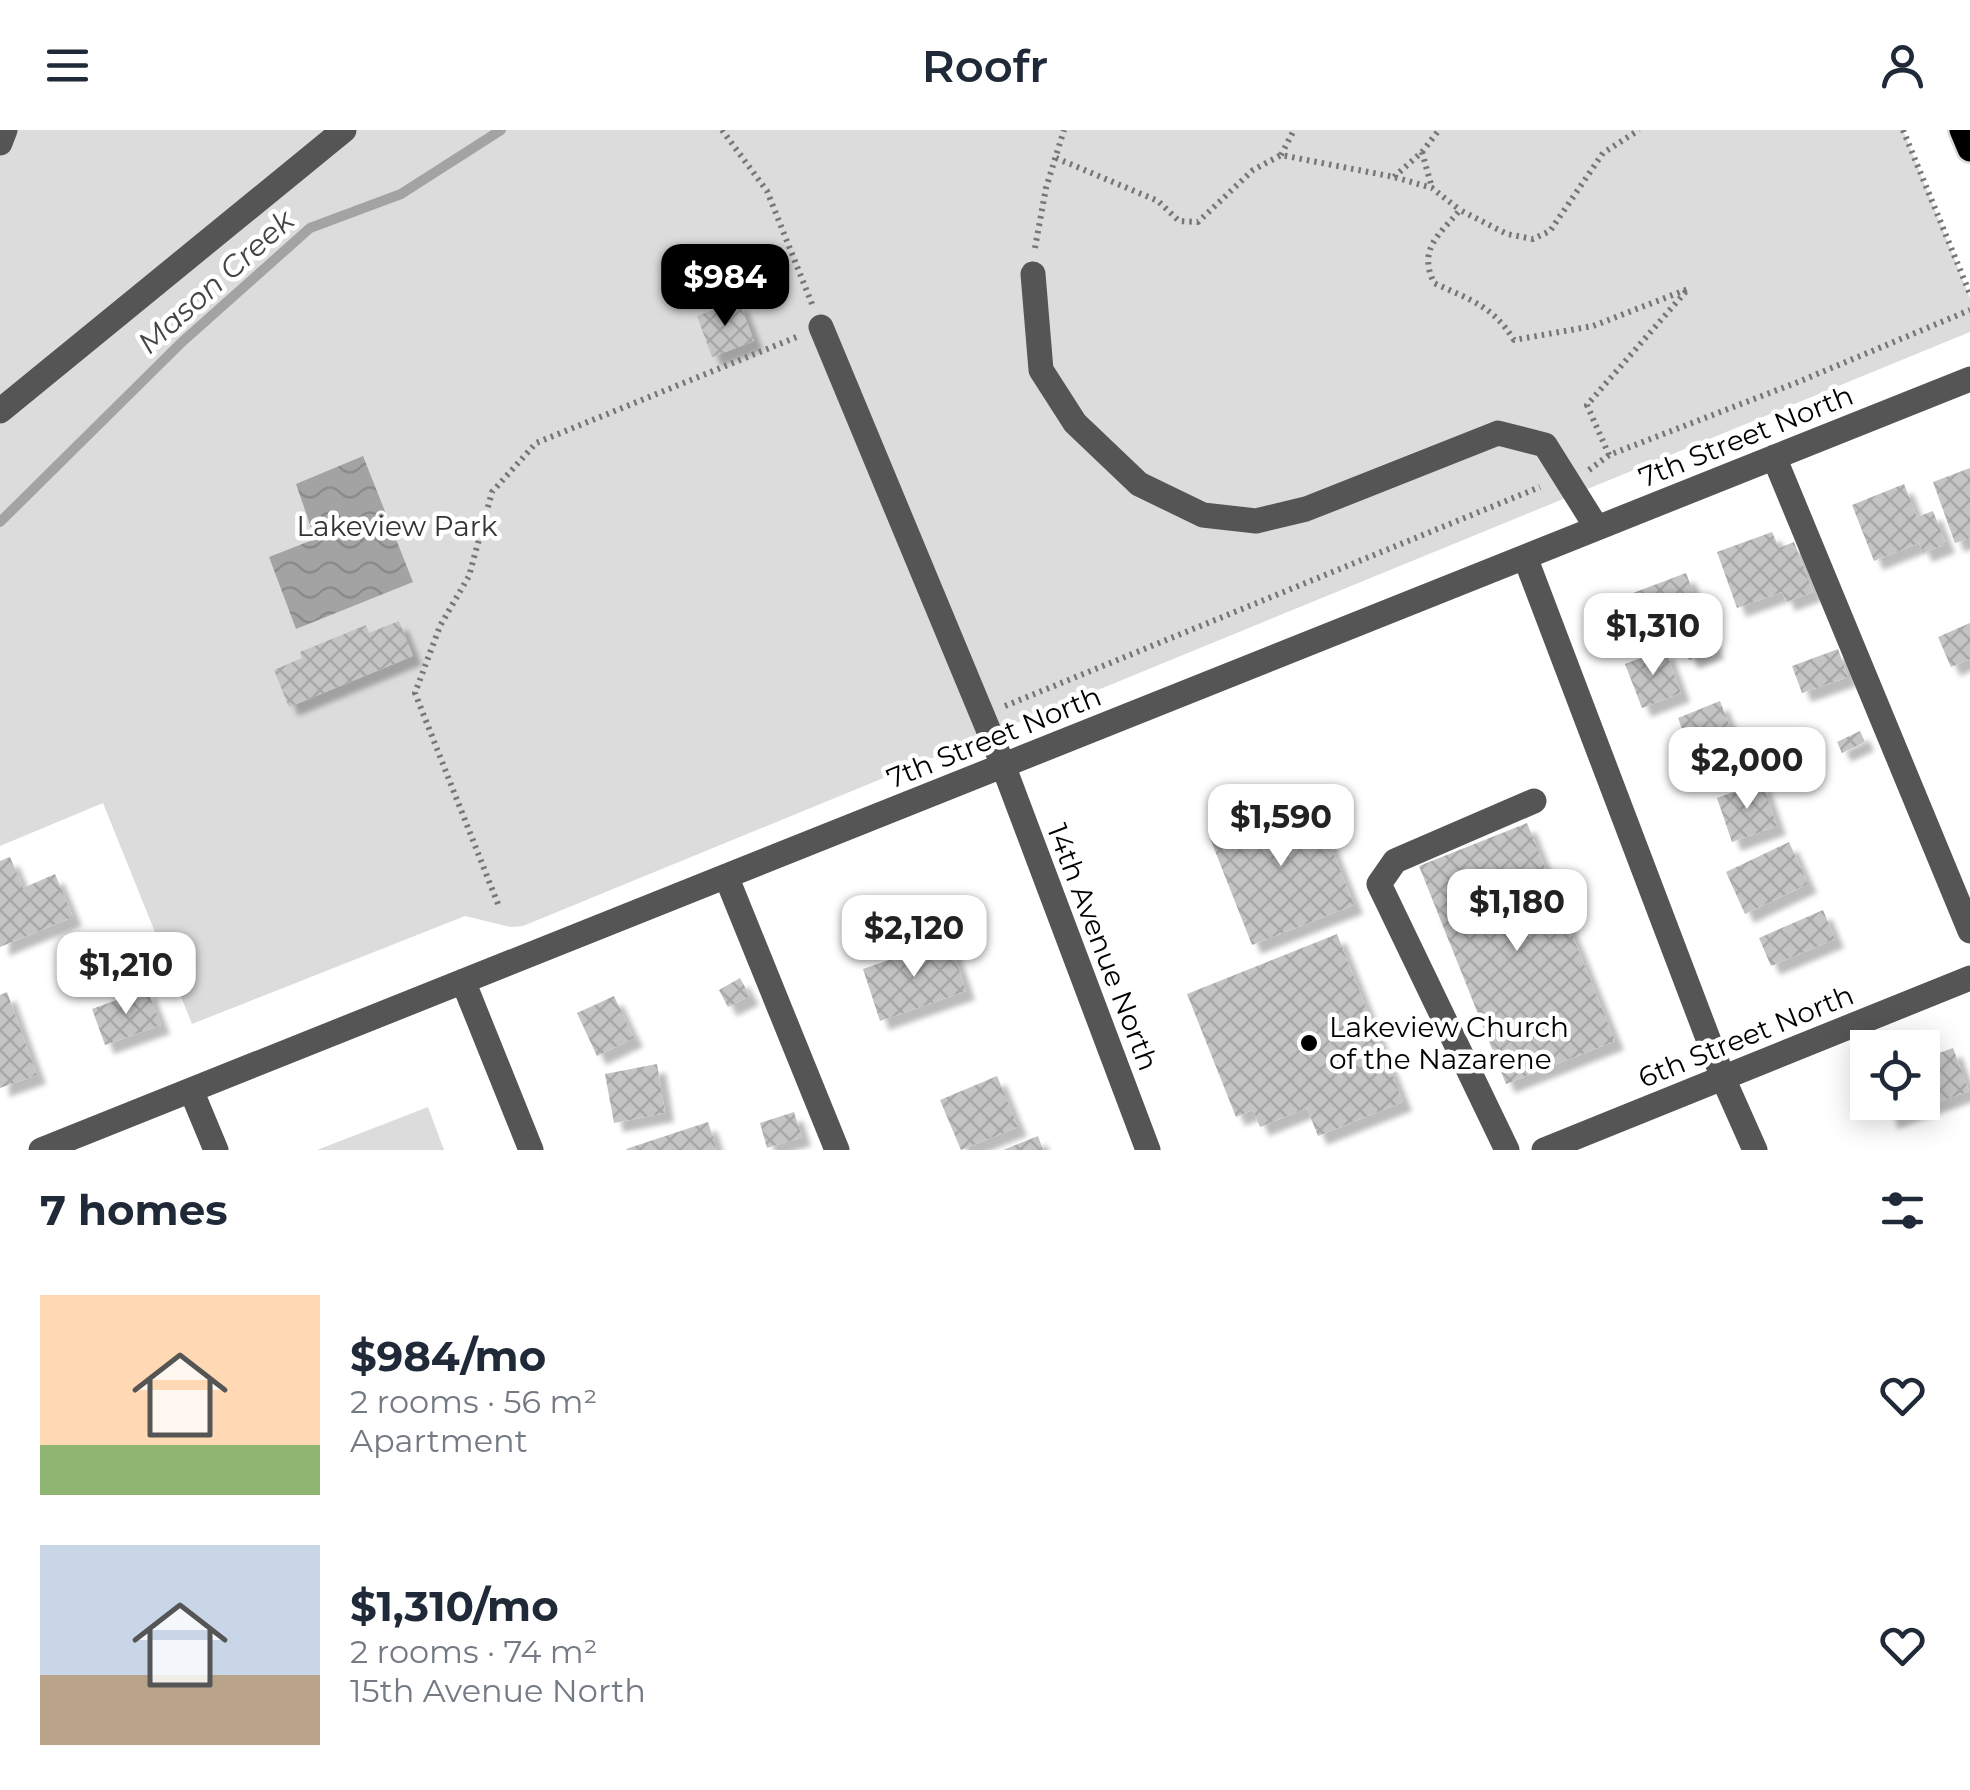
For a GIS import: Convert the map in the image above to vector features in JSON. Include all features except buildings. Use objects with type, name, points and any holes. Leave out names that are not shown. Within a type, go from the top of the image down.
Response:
[{"type":"main road","points":[[1962,130],[1970,150]]},
{"type":"street","points":[[0,143],[4,130]]},
{"type":"street","points":[[0,411],[344,130]]},
{"type":"street","points":[[1033,274],[1042,370],[1076,423],[1140,484],[1204,515],[1256,521],[1306,509],[1498,433],[1544,445],[1597,528]]},
{"type":"street","name":"14th Avenue North","points":[[821,327],[1003,766],[1148,1150]]},
{"type":"street","name":"7th Street North","points":[[40,1150],[1970,379]]},
{"type":"street","points":[[1774,457],[1970,932]]},
{"type":"street","points":[[1525,557],[1754,1150]]},
{"type":"street","points":[[1507,1150],[1378,884],[1395,861],[1534,801]]},
{"type":"street","points":[[726,876],[836,1150]]},
{"type":"street","name":"6th Street North","points":[[1544,1150],[1970,978]]},
{"type":"street","points":[[463,981],[531,1150]]},
{"type":"street","points":[[191,1090],[216,1150]]},
{"type":"path","points":[[498,904],[415,693],[440,626],[469,576],[492,492],[536,443],[821,327],[766,191],[722,130]]},
{"type":"path","points":[[1033,274],[1037,224],[1064,130]]},
{"type":"path","points":[[1056,158],[1158,201],[1178,221],[1198,222],[1254,170],[1282,155],[1294,130]]},
{"type":"path","points":[[1394,176],[1440,130]]},
{"type":"path","points":[[1282,155],[1394,176],[1432,188],[1460,210],[1507,234],[1533,239],[1550,231],[1603,153],[1639,130]]},
{"type":"path","points":[[1903,130],[1970,294]]},
{"type":"path","points":[[1422,152],[1432,188]]},
{"type":"path","points":[[1460,210],[1430,245],[1426,266],[1434,284],[1478,302],[1502,322],[1514,340],[1593,326],[1688,289],[1587,405],[1609,456]]},
{"type":"path","points":[[1588,471],[1609,456],[1970,310]]},
{"type":"path","points":[[1002,708],[1541,487]]},
{"type":"green space","name":"Lakeview Park","points":[[0,130],[1903,130],[1970,298],[1970,332],[523,926],[510,927],[465,916],[192,1024],[103,803],[0,846]]},
{"type":"green space","points":[[428,1107],[444,1150],[317,1150]]},
{"type":"water","points":[[363,456],[413,582],[296,629],[269,557],[315,539],[296,484]]},
{"type":"waterway","name":"Mason Creek","points":[[0,522],[182,342],[310,228],[401,194],[501,130]]},
{"type":"place","name":"Lakeview Church of the Nazarene","points":[[1309,1043]]}]
